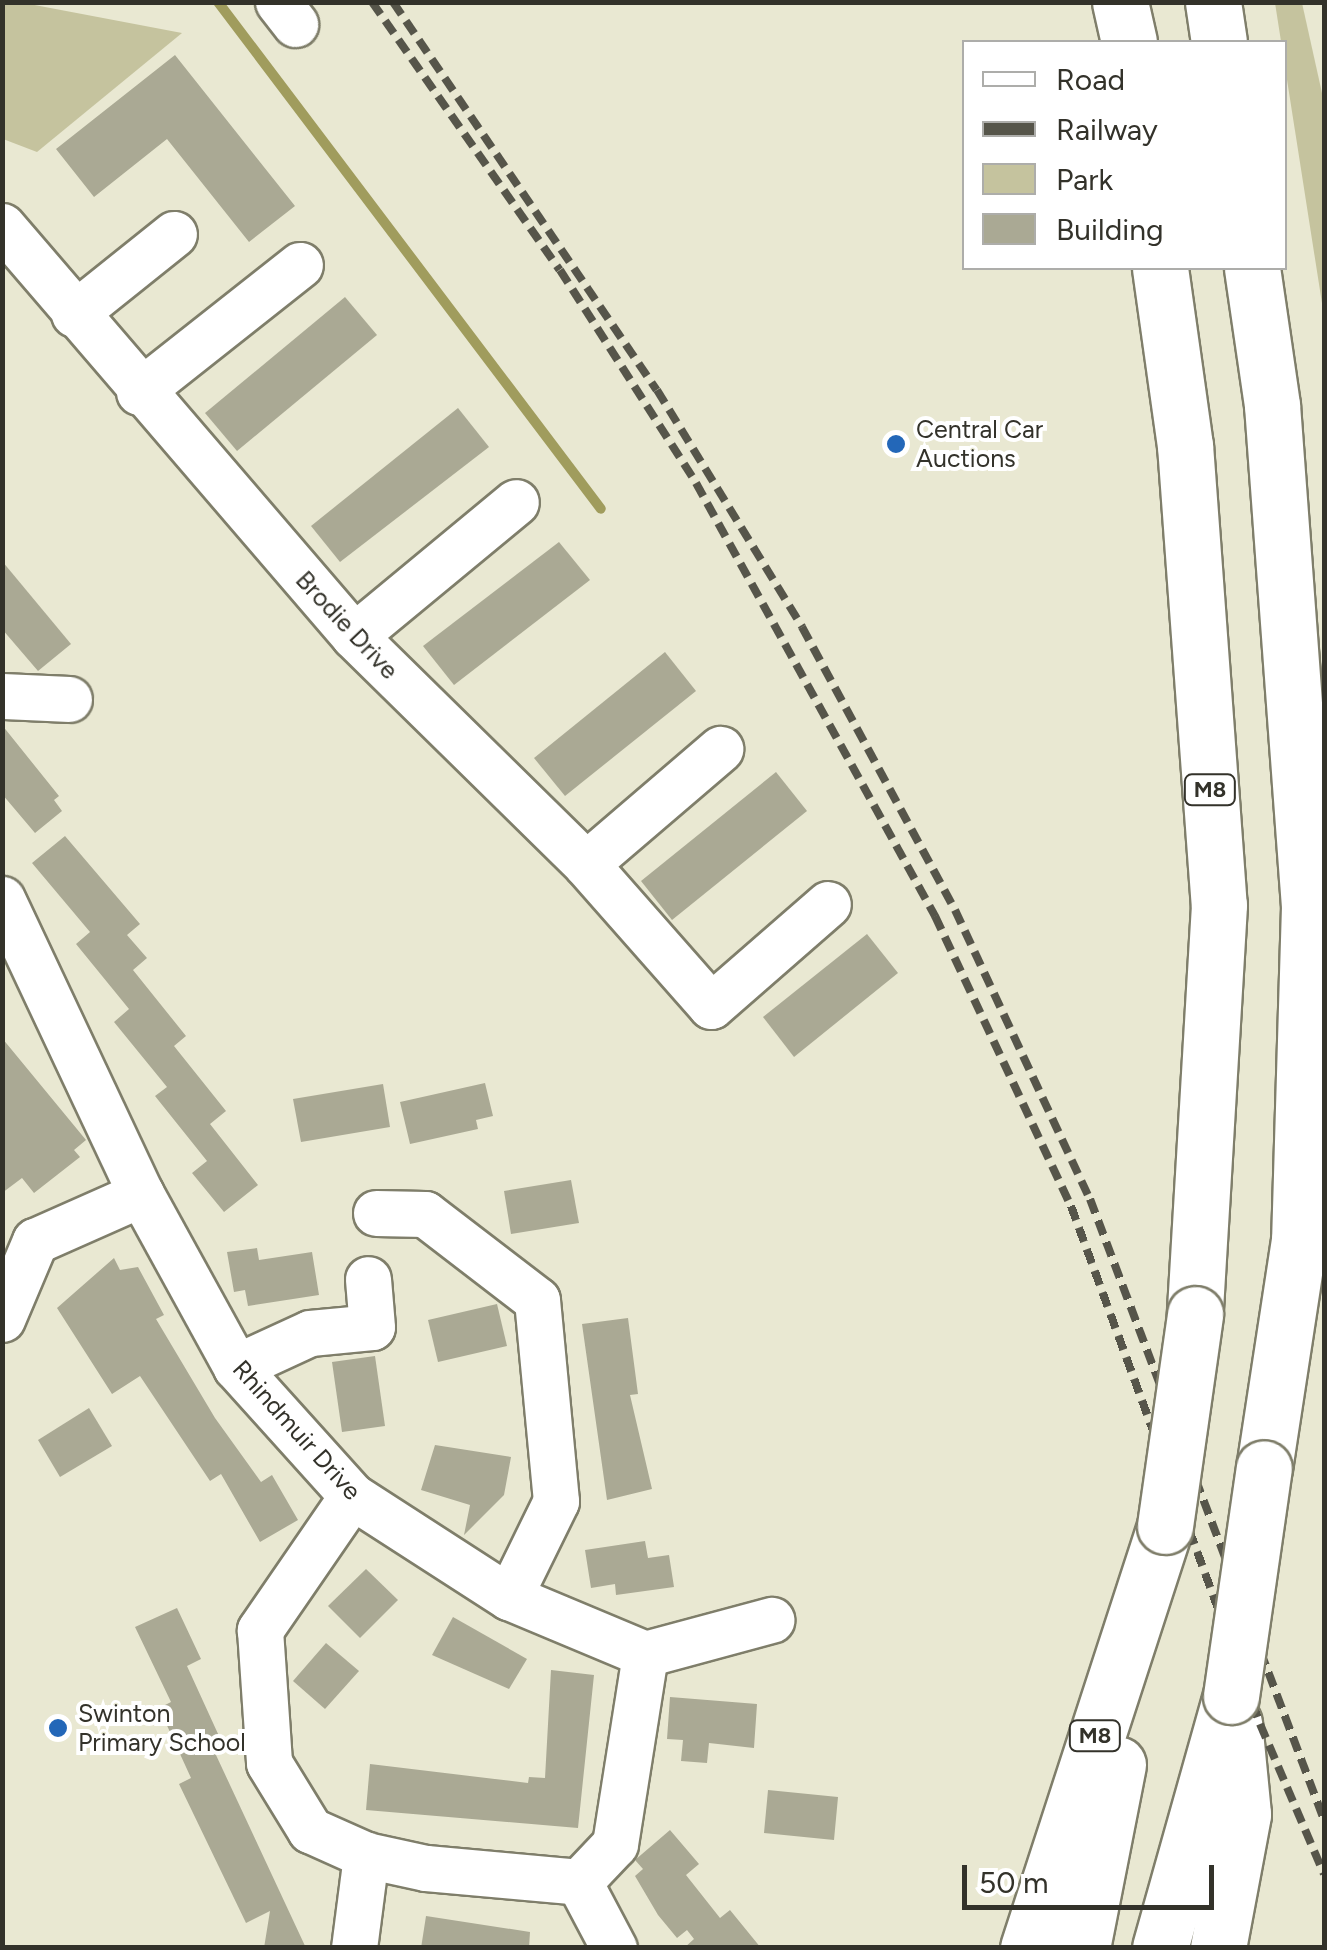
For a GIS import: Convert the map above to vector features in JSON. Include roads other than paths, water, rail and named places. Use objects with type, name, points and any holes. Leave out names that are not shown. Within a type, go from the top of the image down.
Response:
[{"type":"highway","points":[[1120,2],[1129,40]]},
{"type":"highway","points":[[1213,2],[1219,40]]},
{"type":"highway","name":"M8","points":[[1082,1948],[1165,1526],[1195,1314],[1219,905],[1185,445],[1160,270]]},
{"type":"highway","points":[[1160,1948],[1231,1696],[1299,1240],[1309,906],[1272,405],[1252,270]]},
{"type":"highway","name":"M8","points":[[1028,1948],[1165,1526]]},
{"type":"highway","points":[[1218,1948],[1243,1814],[1231,1696]]},
{"type":"street","name":"Brodie Drive","points":[[2,226],[138,392],[354,636],[586,864],[711,1006],[828,904]]},
{"type":"street","points":[[74,314],[174,234]]},
{"type":"street","points":[[138,392],[300,265]]},
{"type":"street","points":[[354,636],[516,502]]},
{"type":"street","points":[[2,696],[69,699]]},
{"type":"street","points":[[586,864],[720,749]]},
{"type":"street","name":"Rhindmuir Drive","points":[[2,900],[141,1194],[236,1366],[352,1496],[509,1597],[644,1654]]},
{"type":"street","points":[[2,1318],[34,1241],[141,1194]]},
{"type":"street","points":[[376,1213],[425,1214],[537,1300],[556,1501],[509,1597]]},
{"type":"street","points":[[236,1366],[310,1333],[372,1327],[368,1279]]},
{"type":"street","points":[[352,1496],[260,1630],[259,1706],[269,1763],[310,1830],[366,1855],[579,1882]]},
{"type":"street","points":[[579,1882],[615,1844],[644,1654],[771,1620]]},
{"type":"street","points":[[354,1948],[366,1855]]},
{"type":"street","points":[[579,1882],[614,1948]]},
{"type":"waterway","points":[[218,2],[601,509]]},
{"type":"railway","points":[[372,2],[560,270],[696,483],[935,916],[1071,1206],[1260,1724],[1324,1874]]},
{"type":"railway","points":[[393,2],[657,390],[802,627],[955,910],[1090,1199],[1324,1820]]},
{"type":"place","name":"Central Car Auctions","points":[[896,444]]},
{"type":"place","name":"Swinton Primary School","points":[[58,1728]]}]
